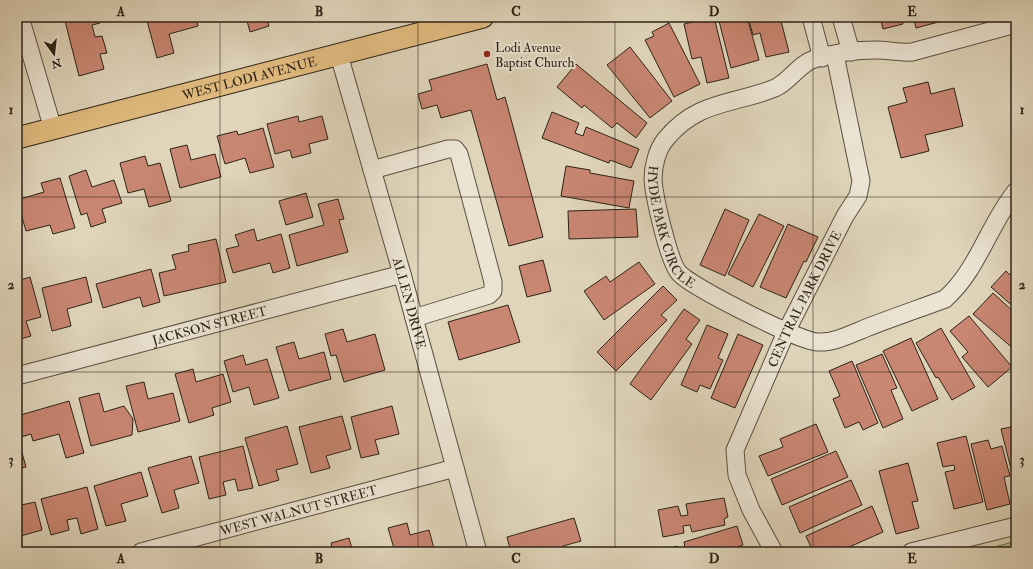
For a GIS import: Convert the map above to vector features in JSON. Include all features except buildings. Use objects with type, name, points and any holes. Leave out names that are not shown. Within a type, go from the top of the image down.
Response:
[{"type":"main road","name":"WEST LODI AVENUE","points":[[17,138],[339,55],[471,18]]},
{"type":"street","points":[[20,17],[53,129]]},
{"type":"street","name":"CENTRAL PARK DRIVE","points":[[811,17],[836,55]]},
{"type":"street","name":"CENTRAL PARK DRIVE","points":[[774,552],[751,510],[737,475],[735,450],[786,332],[845,216],[858,196],[861,181],[836,55],[841,17]]},
{"type":"street","points":[[836,55],[879,50],[901,53],[912,52],[1016,24]]},
{"type":"street","name":"ALLEN DRIVE","points":[[339,55],[402,274],[478,552]]},
{"type":"street","name":"HYDE PARK CIRCLE","points":[[836,55],[813,59],[776,88],[705,108],[681,122],[664,141],[657,156],[653,178],[655,196],[672,258],[678,273],[695,286],[786,332],[818,343],[838,339],[945,299],[956,289],[985,242],[1007,202],[1016,191]]},
{"type":"street","points":[[372,170],[448,149],[455,150],[459,154],[494,282],[494,291],[489,295],[414,318]]},
{"type":"street","name":"JACKSON STREET","points":[[17,376],[402,274]]},
{"type":"street","name":"WEST WALNUT STREET","points":[[141,552],[455,468]]},
{"type":"street","points":[[911,552],[1016,526]]},
{"type":"green space","points":[[1016,541],[1016,552],[977,552]]},
{"type":"place","name":"Lodi Avenue Baptist Church","points":[[487,54]]}]
